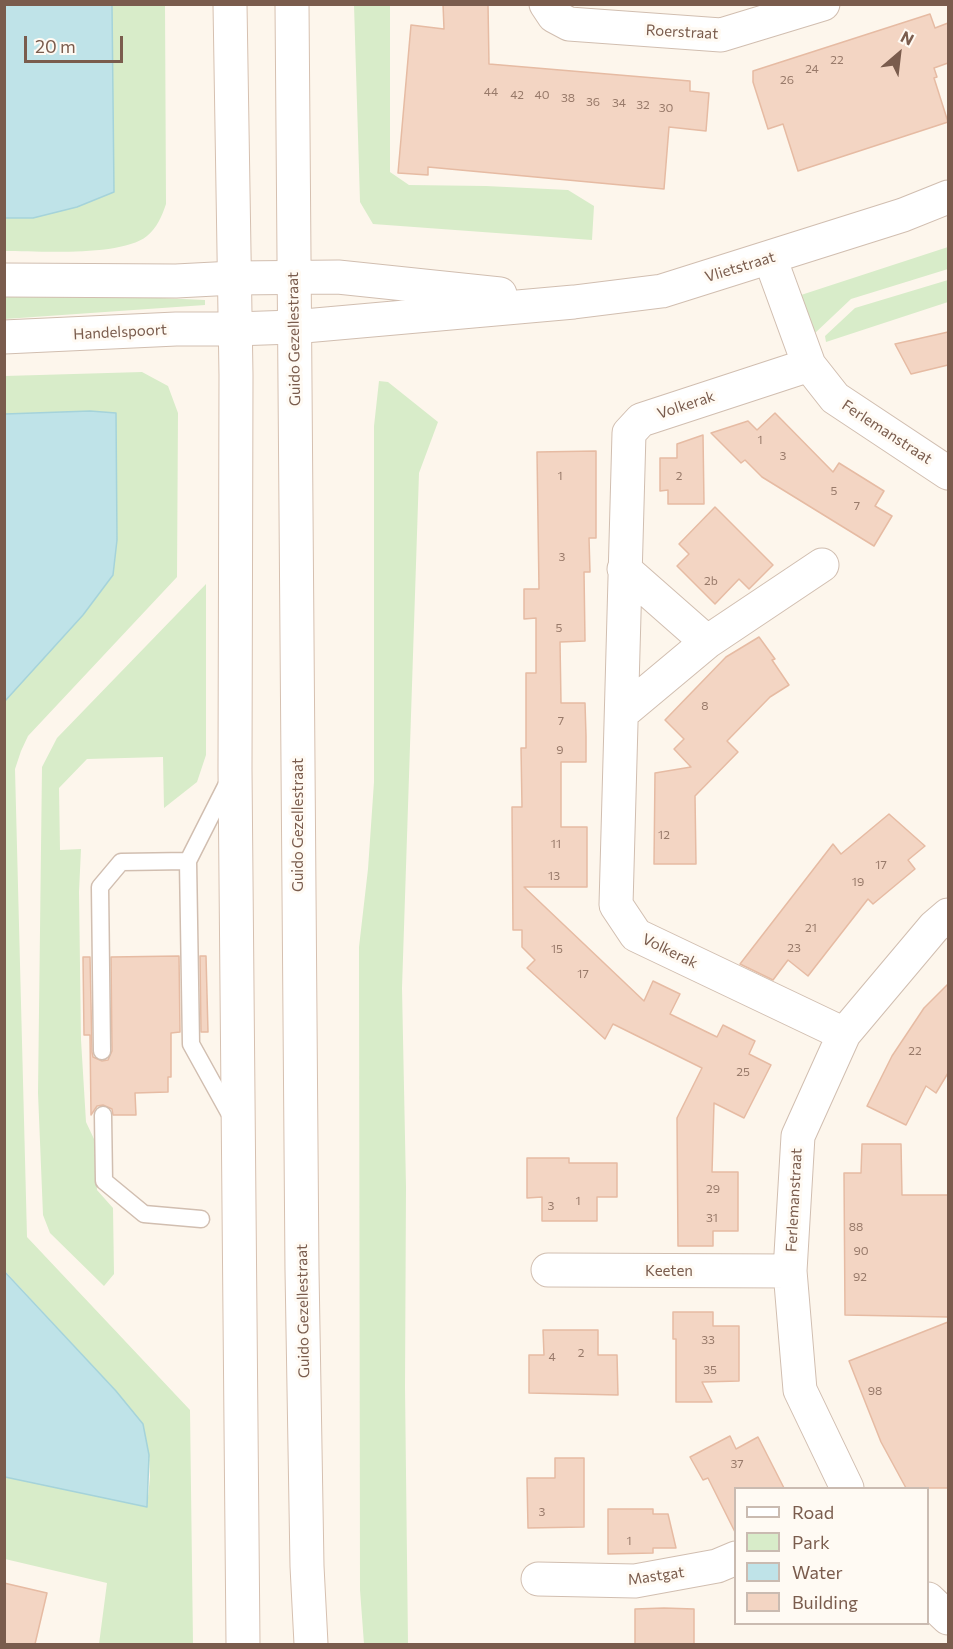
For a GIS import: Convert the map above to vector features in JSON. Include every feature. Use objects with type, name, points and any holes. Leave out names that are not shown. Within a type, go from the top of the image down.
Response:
[{"type":"street","points":[[230,4],[235,329],[235,769],[243,1644]]},
{"type":"street","name":"Guido Gezellestraat","points":[[292,4],[303,1318],[307,1566],[311,1644]]},
{"type":"street","name":"Roerstraat","points":[[546,4],[554,16],[569,24],[721,35],[823,4]]},
{"type":"street","name":"Vlietstraat","points":[[235,329],[293,327],[574,302],[662,291],[903,215],[948,197]]},
{"type":"street","name":"Vlietstraat","points":[[903,215],[948,205]]},
{"type":"street","name":"Ferlemanstraat","points":[[770,258],[809,365],[834,398],[948,473]]},
{"type":"street","name":"Vlietstraat","points":[[234,278],[338,277],[574,302]]},
{"type":"street","points":[[4,280],[164,281],[234,278]]},
{"type":"street","name":"Handelspoort","points":[[4,337],[235,329]]},
{"type":"street","name":"Volkerak","points":[[809,365],[641,420],[629,433],[616,905],[636,935],[844,1034]]},
{"type":"street","points":[[622,713],[707,642],[822,565]]},
{"type":"street","points":[[624,569],[707,642]]},
{"type":"street","name":"Ferlemanstraat","points":[[846,1487],[800,1390],[790,1271],[798,1136],[844,1034],[934,927],[948,915]]},
{"type":"street","name":"Keeten","points":[[548,1270],[790,1271]]},
{"type":"street","name":"Mastgat","points":[[538,1579],[635,1581],[717,1566],[734,1558]]},
{"type":"street","points":[[929,1601],[948,1618]]},
{"type":"lane","points":[[235,769],[188,861],[191,1044],[239,1130]]},
{"type":"lane","points":[[102,1051],[100,887],[122,862],[188,861]]},
{"type":"lane","points":[[103,1115],[104,1181],[144,1214],[201,1219]]},
{"type":"green space","points":[[112,5],[165,5],[166,204],[161,217],[147,236],[135,243],[119,247],[58,252],[5,251],[4,218],[33,218],[76,207],[112,66]]},
{"type":"green space","points":[[354,5],[390,5],[390,172],[409,185],[568,190],[594,206],[592,240],[373,224],[360,202]]},
{"type":"green space","points":[[948,247],[948,269],[851,299],[814,334],[801,295]]},
{"type":"green space","points":[[948,280],[948,302],[826,342],[825,336],[855,308]]},
{"type":"green space","points":[[5,291],[205,300],[205,305],[5,319]]},
{"type":"green space","points":[[142,372],[168,386],[178,413],[177,577],[28,736],[15,769],[27,1237],[190,1410],[193,1644],[99,1644],[107,1583],[5,1559],[5,1477],[147,1507],[150,1477],[149,1455],[116,1391],[5,1271],[4,701],[83,615],[113,575],[117,540],[115,413],[90,411],[5,414],[5,376]]},
{"type":"green space","points":[[379,381],[388,382],[438,422],[419,473],[402,988],[406,1187],[405,1387],[408,1644],[364,1644],[360,1590],[359,947],[368,869],[374,782],[374,426]]},
{"type":"green space","points":[[206,584],[206,755],[197,782],[164,808],[163,757],[87,759],[59,788],[60,850],[81,849],[79,892],[81,1040],[86,1122],[94,1139],[97,1190],[113,1208],[114,1274],[104,1286],[50,1233],[43,1215],[38,1093],[42,767],[57,738]]},
{"type":"water","points":[[4,5],[112,5],[114,192],[77,207],[33,218],[5,218]]},
{"type":"water","points":[[90,411],[116,413],[117,540],[113,575],[83,615],[5,701],[5,414]]},
{"type":"water","points":[[4,1271],[116,1391],[143,1424],[149,1455],[147,1507],[5,1477]]},
{"type":"building","points":[[443,4],[488,4],[489,64],[690,81],[690,91],[709,93],[706,131],[669,127],[664,189],[428,167],[428,175],[398,173],[411,25],[444,29]]},
{"type":"building","points":[[930,14],[935,28],[948,23],[948,63],[934,68],[937,77],[934,78],[948,122],[798,171],[783,124],[768,129],[753,82],[753,71]]},
{"type":"building","points":[[948,332],[948,365],[911,374],[895,344]]},
{"type":"building","points":[[775,413],[833,472],[839,463],[884,491],[875,506],[892,516],[874,546],[762,477],[745,460],[741,463],[711,433],[748,421],[757,430]]},
{"type":"building","points":[[703,435],[704,504],[668,504],[668,490],[660,491],[660,458],[677,458],[677,444]]},
{"type":"building","points":[[596,451],[596,538],[589,538],[590,572],[584,572],[585,641],[560,642],[561,703],[585,703],[586,736],[586,762],[561,762],[561,827],[587,827],[587,887],[524,887],[644,1001],[653,981],[680,994],[670,1014],[717,1037],[723,1025],[755,1041],[749,1054],[771,1065],[744,1118],[714,1103],[712,1172],[738,1172],[738,1231],[713,1231],[713,1246],[678,1246],[677,1118],[702,1068],[613,1024],[605,1039],[527,968],[535,960],[522,947],[522,930],[513,930],[512,807],[522,807],[521,748],[526,748],[526,673],[536,673],[536,618],[524,619],[524,589],[539,589],[537,452]]},
{"type":"building","points":[[715,507],[773,565],[749,589],[739,579],[715,604],[677,566],[689,554],[679,544]]},
{"type":"building","points":[[759,637],[775,659],[772,660],[789,685],[770,697],[727,741],[738,752],[695,796],[696,864],[654,864],[655,773],[691,767],[674,749],[684,739],[665,720],[726,657]]},
{"type":"building","points":[[889,814],[925,846],[908,860],[915,869],[873,904],[868,899],[808,976],[788,960],[773,980],[740,964],[833,844],[841,854]]},
{"type":"building","points":[[179,956],[180,1032],[171,1033],[171,1077],[168,1077],[168,1092],[135,1093],[136,1115],[113,1115],[112,1109],[103,1105],[97,1106],[91,1115],[90,1035],[84,1035],[83,957],[90,957],[92,1052],[93,1057],[102,1061],[108,1060],[112,1051],[111,957]]},
{"type":"building","points":[[200,956],[206,956],[208,1032],[201,1032]]},
{"type":"building","points":[[948,984],[948,1073],[936,1093],[926,1086],[906,1125],[867,1106],[892,1056],[924,1008]]},
{"type":"building","points":[[862,1144],[901,1144],[902,1195],[948,1195],[948,1317],[845,1315],[844,1173],[861,1173]]},
{"type":"building","points":[[527,1158],[569,1158],[569,1163],[617,1163],[617,1197],[597,1197],[597,1221],[542,1221],[542,1197],[527,1198]]},
{"type":"building","points":[[673,1312],[713,1312],[713,1326],[739,1326],[739,1381],[702,1382],[712,1402],[676,1402],[676,1339],[673,1339]]},
{"type":"building","points":[[948,1322],[948,1488],[905,1487],[881,1442],[849,1361]]},
{"type":"building","points":[[543,1330],[598,1330],[598,1355],[617,1355],[618,1395],[529,1393],[529,1355],[544,1355]]},
{"type":"building","points":[[730,1436],[736,1449],[758,1437],[783,1487],[734,1487],[734,1530],[708,1478],[703,1480],[690,1457]]},
{"type":"building","points":[[555,1458],[584,1458],[584,1527],[528,1528],[527,1478],[555,1478]]},
{"type":"building","points":[[608,1509],[653,1509],[653,1514],[668,1514],[676,1548],[653,1548],[653,1553],[608,1554]]},
{"type":"building","points":[[4,1583],[47,1593],[35,1644],[4,1644]]},
{"type":"building","points":[[635,1609],[694,1609],[694,1644],[635,1644]]}]
